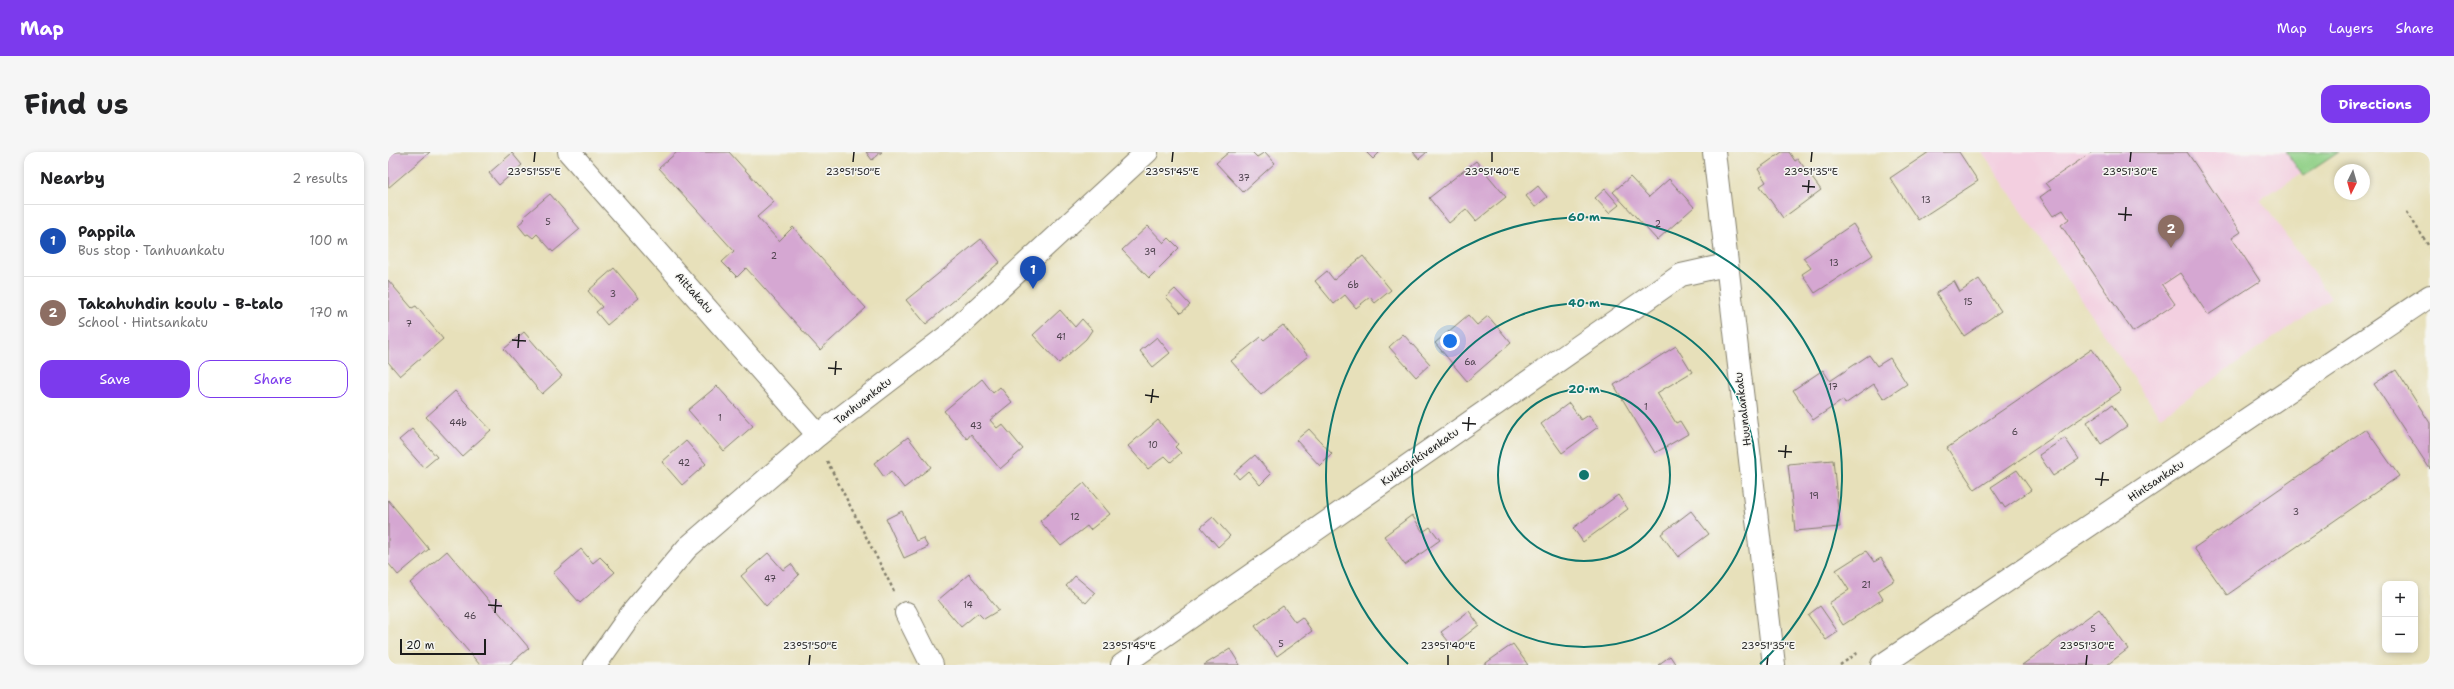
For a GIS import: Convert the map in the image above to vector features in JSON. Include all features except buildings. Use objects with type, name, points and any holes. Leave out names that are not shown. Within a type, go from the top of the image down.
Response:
[{"type":"street","name":"Aittakatu","points":[[569,152],[817,436]]},
{"type":"street","name":"Tanhuankatu","points":[[595,665],[631,614],[687,548],[817,436],[950,334],[1147,152]]},
{"type":"street","name":"Huunalankatu","points":[[1714,152],[1726,265],[1774,665]]},
{"type":"street","name":"Kukkoinkivenkatu","points":[[1122,665],[1681,275],[1726,265]]},
{"type":"street","name":"Hintsankatu","points":[[1882,665],[2430,296]]},
{"type":"street","points":[[906,613],[932,665]]},
{"type":"path","points":[[2407,212],[2430,248]]},
{"type":"path","points":[[817,436],[906,613]]},
{"type":"shaded area","points":[[1982,152],[2337,152],[2260,199],[2331,298],[2160,417]]},
{"type":"green space","points":[[2286,152],[2339,152],[2303,176]]},
{"type":"place","name":"Takahuhdin koulu - B-talo","points":[[2171,248]]},
{"type":"place","name":"Pappila","points":[[1033,289]]}]
